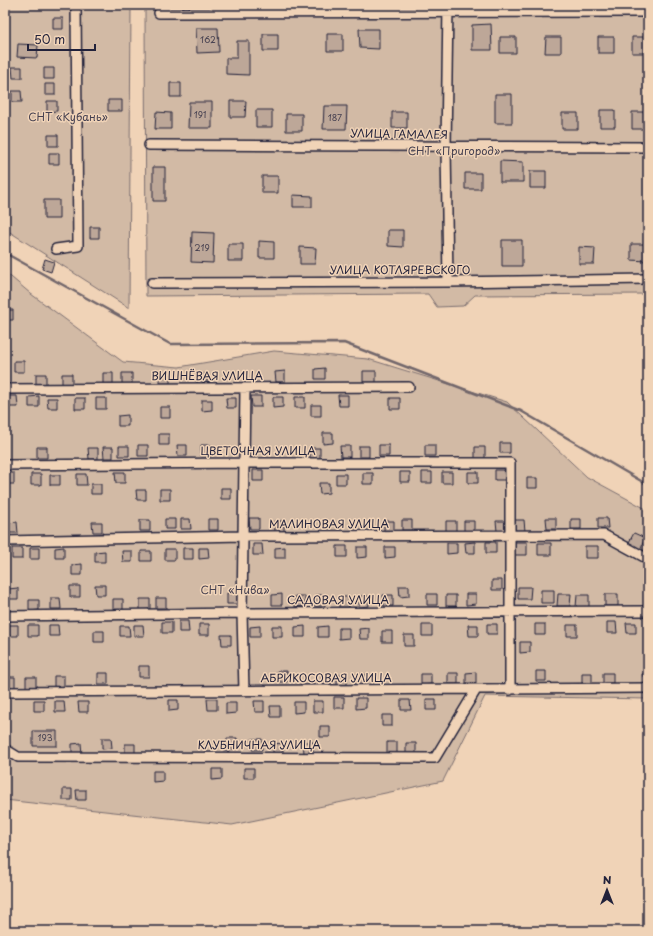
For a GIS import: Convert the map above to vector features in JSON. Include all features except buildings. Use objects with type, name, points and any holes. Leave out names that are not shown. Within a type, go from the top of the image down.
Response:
[{"type":"street","points":[[56,249],[78,246],[76,5]]},
{"type":"street","points":[[160,13],[448,9],[648,12]]},
{"type":"street","points":[[448,9],[446,147],[448,282]]},
{"type":"street","name":"УЛИЦА ГАМАЛЕЯ","points":[[149,145],[648,147]]},
{"type":"street","name":"УЛИЦА КОТЛЯРЕВСКОГО","points":[[152,283],[448,282],[648,279]]},
{"type":"street","name":"ВИШНЁВАЯ УЛИЦА","points":[[5,389],[409,387]]},
{"type":"street","points":[[244,691],[242,613],[245,388]]},
{"type":"street","name":"ЦВЕТОЧНАЯ УЛИЦА","points":[[5,465],[510,463],[510,535]]},
{"type":"street","points":[[510,535],[510,690]]},
{"type":"street","name":"МАЛИНОВАЯ УЛИЦА","points":[[5,540],[243,536],[604,535],[648,559]]},
{"type":"street","name":"САДОВАЯ УЛИЦА","points":[[5,616],[648,611]]},
{"type":"street","name":"АБРИКОСОВАЯ УЛИЦА","points":[[5,692],[648,688]]},
{"type":"street","name":"КЛУБНИЧНАЯ УЛИЦА","points":[[5,749],[18,757],[435,758],[476,690]]},
{"type":"green space","name":"СНТ «Кубань»","points":[[5,5],[131,5],[129,308],[5,229]]},
{"type":"green space","name":"СНТ «Пригород»","points":[[145,5],[648,5],[648,294],[475,295],[463,306],[437,307],[428,294],[146,296]]},
{"type":"green space","name":"СНТ «Нива»","points":[[5,272],[31,294],[123,362],[179,367],[274,351],[368,359],[507,402],[587,477],[648,510],[648,699],[485,696],[443,781],[232,825],[5,800]]},
{"type":"waterway","points":[[5,253],[170,344],[344,343],[521,411],[648,485]]}]
